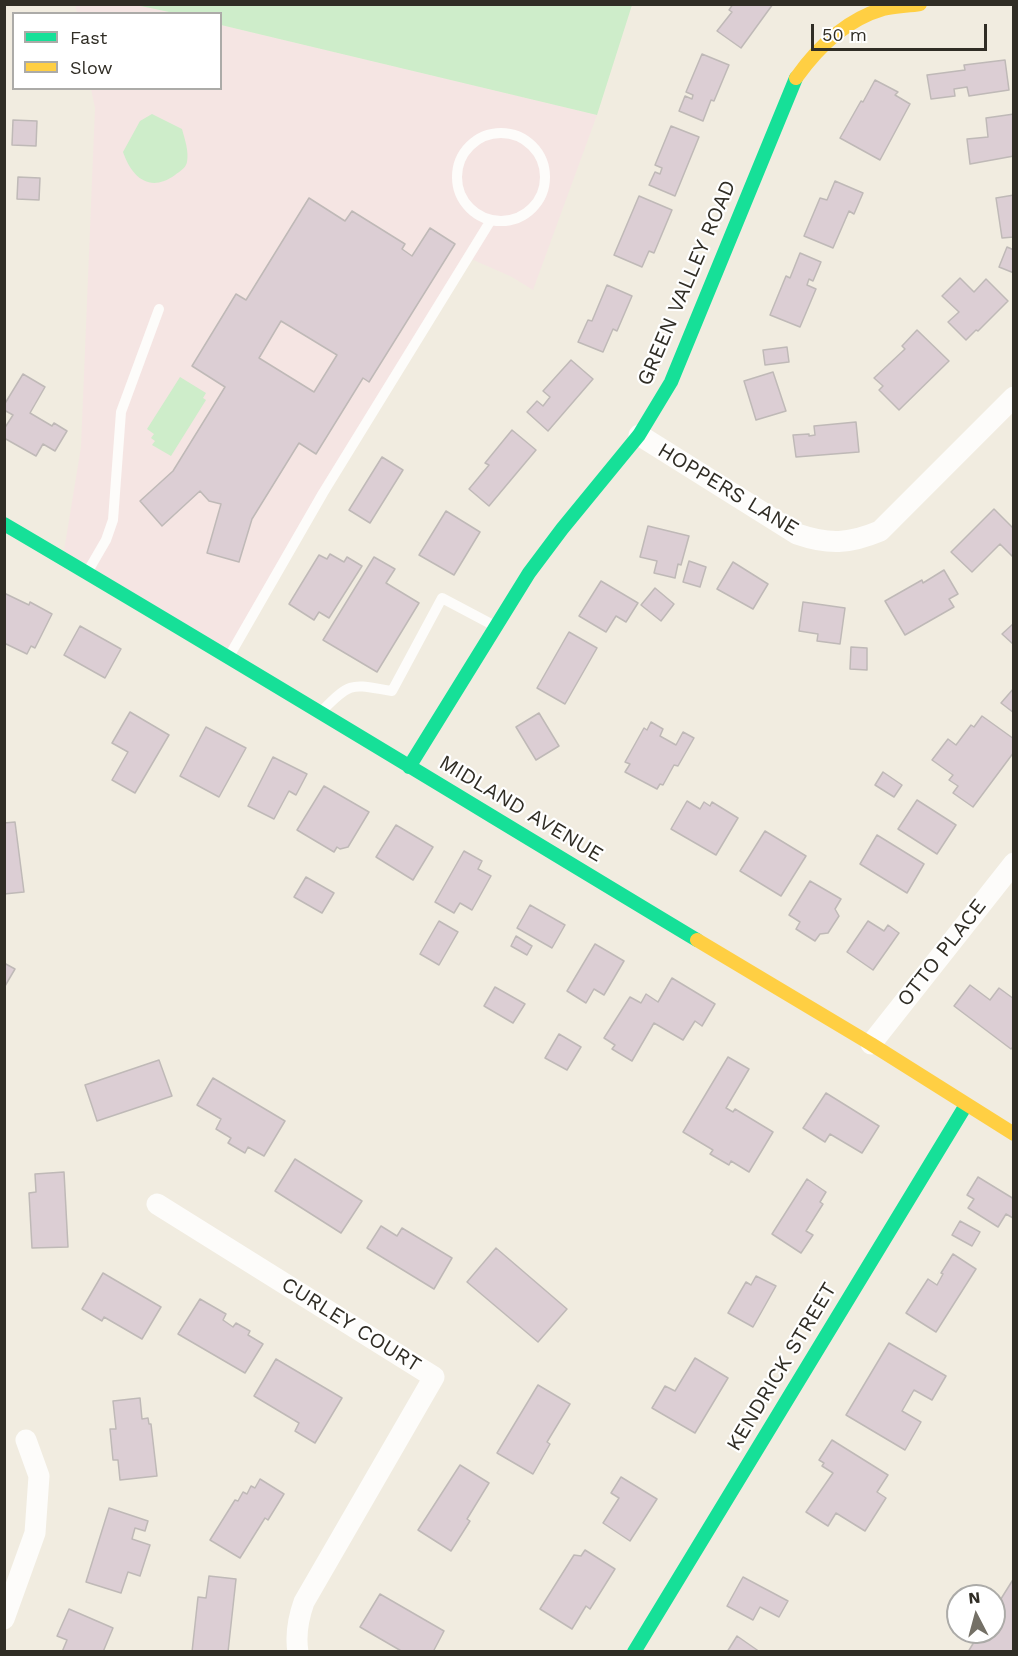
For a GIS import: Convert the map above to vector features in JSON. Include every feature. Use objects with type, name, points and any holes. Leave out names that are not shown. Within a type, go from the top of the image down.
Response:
[{"type":"street","name":"GREEN VALLEY ROAD","points":[[409,767],[536,564],[639,435],[671,382],[794,81],[810,56],[834,33],[859,17],[883,9],[920,4]]},
{"type":"street","name":"HOPPERS LANE","points":[[639,435],[797,534],[817,541],[840,543],[860,539],[880,531],[1014,397]]},
{"type":"street","name":"MIDLAND AVENUE","points":[[4,524],[229,656],[409,767],[871,1044],[1014,1134]]},
{"type":"street","name":"OTTO PLACE","points":[[871,1044],[1014,863]]},
{"type":"street","name":"KENDRICK STREET","points":[[634,1652],[966,1105]]},
{"type":"street","name":"CURLEY COURT","points":[[156,1204],[434,1377],[304,1602],[298,1617],[296,1640],[298,1652]]},
{"type":"street","points":[[4,1618],[35,1533],[39,1476],[26,1440]]},
{"type":"lane","points":[[493,133],[508,133],[522,138],[534,147],[542,160],[546,175],[544,190],[537,203],[526,214],[512,220],[491,220],[481,217],[465,204],[458,190],[456,175],[459,160],[473,142],[493,133]]},
{"type":"lane","points":[[229,656],[323,493],[491,220]]},
{"type":"lane","points":[[87,572],[106,540],[113,520],[121,412],[159,309]]},
{"type":"lane","points":[[320,712],[341,692],[358,685],[392,691],[442,598],[496,626]]},
{"type":"shaded area","points":[[75,5],[136,5],[169,12],[77,12]]},
{"type":"shaded area","points":[[222,25],[597,115],[533,290],[512,277],[469,258],[229,656],[63,557],[81,447],[95,108],[91,90],[222,90]]},
{"type":"green space","points":[[136,5],[632,5],[597,115],[222,25],[222,12],[169,12]]},
{"type":"green space","points":[[152,114],[182,129],[187,154],[186,164],[182,169],[158,183],[143,180],[137,175],[131,169],[123,152],[140,121]]},
{"type":"green space","points":[[180,377],[206,393],[203,398],[206,400],[171,456],[152,445],[155,441],[151,438],[154,434],[147,429]]},
{"type":"building","points":[[733,4],[773,4],[741,48],[717,31],[732,12],[729,10]]},
{"type":"building","points":[[702,54],[729,65],[703,121],[679,111],[685,96],[692,99],[693,95],[686,92]]},
{"type":"building","points":[[1005,60],[1009,90],[969,96],[967,87],[954,89],[955,96],[931,99],[927,75],[965,70],[964,65]]},
{"type":"building","points":[[875,80],[898,92],[895,95],[910,104],[880,160],[840,138]]},
{"type":"building","points":[[1014,114],[1014,156],[970,164],[967,139],[988,137],[986,118]]},
{"type":"building","points":[[13,120],[37,121],[36,146],[12,145]]},
{"type":"building","points":[[671,126],[699,137],[675,196],[649,185],[655,172],[660,174],[662,168],[655,165]]},
{"type":"building","points":[[18,177],[40,178],[39,200],[17,199]]},
{"type":"building","points":[[835,181],[863,193],[854,214],[849,211],[833,248],[804,236],[820,198],[827,200]]},
{"type":"building","points":[[1014,195],[1014,237],[1002,238],[996,198]]},
{"type":"building","points":[[639,196],[672,210],[654,253],[649,251],[642,267],[614,255]]},
{"type":"building","points":[[309,198],[345,221],[352,211],[405,244],[402,249],[412,256],[430,228],[455,244],[369,382],[363,378],[316,454],[299,443],[252,519],[239,562],[207,553],[221,504],[209,501],[200,491],[162,526],[140,501],[173,471],[225,387],[192,366],[236,294],[246,300]],"holes":[[[281,321],[337,355],[314,392],[259,358]]]},
{"type":"building","points":[[1007,247],[1014,250],[1014,273],[999,267]]},
{"type":"building","points":[[800,253],[821,262],[813,281],[809,279],[807,285],[816,289],[800,327],[770,315],[786,276],[790,278]]},
{"type":"building","points":[[960,278],[974,292],[986,279],[1008,301],[966,340],[948,322],[959,312],[942,296]]},
{"type":"building","points":[[607,285],[632,296],[617,331],[613,329],[603,352],[578,342],[588,320],[592,321]]},
{"type":"building","points":[[917,330],[949,361],[899,410],[879,390],[883,386],[874,378],[905,349],[902,346]]},
{"type":"building","points":[[787,347],[789,362],[765,365],[763,350]]},
{"type":"building","points":[[571,360],[593,379],[548,431],[527,412],[537,401],[543,406],[550,397],[543,391]]},
{"type":"building","points":[[773,372],[786,411],[756,420],[744,381]]},
{"type":"building","points":[[23,374],[45,387],[30,413],[52,426],[54,423],[67,431],[55,451],[43,444],[36,456],[4,438],[4,429],[13,415],[4,410],[4,405]]},
{"type":"building","points":[[856,422],[859,452],[796,457],[793,435],[815,435],[814,426]]},
{"type":"building","points":[[512,430],[536,450],[489,506],[469,489],[489,465],[485,463]]},
{"type":"building","points":[[382,457],[403,470],[370,523],[349,510]]},
{"type":"building","points":[[994,509],[1014,529],[1014,558],[1000,544],[972,572],[951,552]]},
{"type":"building","points":[[446,511],[480,532],[454,575],[419,555]]},
{"type":"building","points":[[648,526],[689,536],[675,578],[654,573],[657,561],[640,557]]},
{"type":"building","points":[[330,554],[344,562],[347,557],[362,566],[329,618],[319,612],[314,620],[289,604],[319,555],[327,559]]},
{"type":"building","points":[[374,557],[395,569],[386,583],[419,603],[377,672],[323,640]]},
{"type":"building","points":[[689,561],[706,567],[700,587],[683,582]]},
{"type":"building","points":[[733,562],[768,584],[753,609],[717,589]]},
{"type":"building","points":[[944,570],[958,594],[949,599],[954,607],[905,635],[885,601]]},
{"type":"building","points":[[601,581],[638,603],[626,622],[616,616],[606,632],[579,616]]},
{"type":"building","points":[[655,588],[674,604],[661,621],[641,605]]},
{"type":"building","points":[[4,593],[29,605],[30,602],[52,614],[35,648],[31,646],[27,654],[4,643]]},
{"type":"building","points":[[803,602],[845,608],[840,644],[817,641],[818,634],[799,631]]},
{"type":"building","points":[[1014,623],[1014,645],[1002,634]]},
{"type":"building","points":[[80,626],[121,649],[105,678],[64,655]]},
{"type":"building","points":[[569,632],[597,648],[565,704],[537,688]]},
{"type":"building","points":[[851,647],[867,648],[867,670],[850,669]]},
{"type":"building","points":[[1014,688],[1014,713],[1001,703]]},
{"type":"building","points":[[130,712],[169,735],[135,793],[112,780],[128,752],[112,743]]},
{"type":"building","points":[[539,713],[559,746],[536,760],[516,727]]},
{"type":"building","points":[[982,716],[1014,739],[1014,752],[973,807],[953,793],[958,786],[949,780],[953,775],[932,760],[948,739],[956,745],[971,725],[974,727]]},
{"type":"building","points":[[651,722],[663,729],[660,736],[676,745],[683,732],[694,738],[678,766],[674,765],[663,785],[660,784],[657,789],[625,772],[630,764],[625,762],[644,728],[647,730]]},
{"type":"building","points":[[206,727],[246,748],[219,797],[180,776]]},
{"type":"building","points":[[273,757],[307,774],[296,795],[289,791],[274,819],[248,806]]},
{"type":"building","points":[[883,772],[902,785],[894,797],[875,785]]},
{"type":"building","points":[[324,786],[369,812],[348,847],[340,849],[337,847],[334,852],[297,830]]},
{"type":"building","points":[[917,800],[956,825],[937,854],[898,829]]},
{"type":"building","points":[[687,801],[700,809],[704,802],[710,806],[712,802],[738,818],[716,855],[671,829]]},
{"type":"building","points":[[15,822],[24,892],[4,894],[4,823]]},
{"type":"building","points":[[396,825],[433,847],[413,880],[376,857]]},
{"type":"building","points":[[765,831],[806,856],[781,896],[740,871]]},
{"type":"building","points":[[877,835],[924,864],[907,893],[860,864]]},
{"type":"building","points":[[464,851],[482,861],[478,869],[491,876],[472,910],[460,903],[454,913],[435,902]]},
{"type":"building","points":[[306,877],[334,893],[322,913],[294,897]]},
{"type":"building","points":[[810,881],[841,899],[835,909],[839,916],[828,933],[820,934],[815,941],[796,929],[800,922],[789,915]]},
{"type":"building","points":[[530,905],[565,925],[552,948],[517,928]]},
{"type":"building","points":[[439,921],[458,932],[439,965],[420,954]]},
{"type":"building","points":[[868,921],[884,931],[888,925],[899,933],[873,970],[847,952]]},
{"type":"building","points":[[516,936],[532,946],[527,955],[511,946]]},
{"type":"building","points":[[595,944],[624,961],[604,995],[594,989],[586,1003],[567,991]]},
{"type":"building","points":[[4,963],[15,969],[5,986],[4,986]]},
{"type":"building","points":[[672,978],[715,1004],[702,1026],[695,1021],[683,1040],[654,1023],[632,1061],[612,1049],[615,1045],[604,1038],[630,997],[641,1003],[646,994],[658,1002]]},
{"type":"building","points":[[970,985],[990,1000],[999,988],[1014,999],[1014,1046],[1011,1049],[954,1006]]},
{"type":"building","points":[[495,987],[525,1004],[513,1023],[484,1006]]},
{"type":"building","points":[[559,1034],[581,1047],[567,1070],[545,1058]]},
{"type":"building","points":[[728,1057],[749,1069],[726,1108],[733,1112],[735,1109],[773,1132],[749,1172],[731,1161],[729,1165],[710,1154],[713,1150],[683,1132]]},
{"type":"building","points":[[159,1060],[172,1096],[97,1121],[85,1085]]},
{"type":"building","points":[[213,1078],[285,1121],[264,1156],[248,1147],[245,1153],[228,1143],[231,1138],[216,1129],[221,1119],[197,1105]]},
{"type":"building","points":[[826,1093],[879,1126],[862,1153],[830,1134],[825,1142],[803,1128]]},
{"type":"building","points":[[295,1159],[362,1201],[341,1233],[275,1191]]},
{"type":"building","points":[[64,1172],[68,1247],[32,1248],[29,1193],[36,1192],[35,1174]]},
{"type":"building","points":[[978,1177],[1014,1199],[1013,1218],[1006,1214],[998,1227],[968,1208],[974,1199],[967,1195]]},
{"type":"building","points":[[807,1179],[826,1192],[820,1202],[823,1204],[806,1231],[813,1235],[801,1253],[772,1234]]},
{"type":"building","points":[[960,1221],[980,1232],[972,1246],[952,1235]]},
{"type":"building","points":[[381,1226],[397,1236],[402,1228],[452,1258],[434,1289],[367,1248]]},
{"type":"building","points":[[496,1248],[567,1309],[538,1342],[467,1282]]},
{"type":"building","points":[[953,1254],[976,1269],[936,1332],[906,1313],[928,1279],[937,1285],[943,1274],[941,1273]]},
{"type":"building","points":[[103,1273],[161,1307],[142,1339],[104,1317],[102,1321],[82,1309]]},
{"type":"building","points":[[756,1276],[776,1286],[753,1327],[728,1313],[746,1282],[751,1285]]},
{"type":"building","points":[[200,1299],[226,1314],[223,1320],[233,1327],[236,1323],[250,1331],[248,1335],[263,1344],[245,1373],[178,1334]]},
{"type":"building","points":[[889,1343],[946,1376],[932,1400],[914,1390],[902,1411],[921,1422],[905,1450],[846,1415]]},
{"type":"building","points":[[695,1358],[728,1378],[695,1433],[652,1408],[665,1386],[675,1391]]},
{"type":"building","points":[[276,1359],[342,1398],[315,1443],[295,1431],[299,1423],[254,1396]]},
{"type":"building","points":[[538,1385],[570,1404],[547,1442],[550,1444],[533,1474],[497,1453]]},
{"type":"building","points":[[140,1398],[142,1419],[148,1418],[151,1424],[157,1476],[120,1480],[118,1460],[113,1460],[110,1429],[116,1429],[113,1401]]},
{"type":"building","points":[[832,1440],[888,1475],[877,1492],[886,1498],[865,1531],[836,1513],[828,1526],[806,1512],[833,1473],[822,1466],[824,1463],[819,1460]]},
{"type":"building","points":[[460,1465],[489,1483],[467,1519],[470,1521],[451,1551],[418,1530]]},
{"type":"building","points":[[621,1477],[657,1499],[630,1541],[603,1523],[619,1498],[611,1493]]},
{"type":"building","points":[[260,1479],[284,1494],[268,1520],[265,1518],[240,1558],[210,1540],[235,1500],[238,1501],[243,1492],[247,1494],[251,1486],[255,1488]]},
{"type":"building","points":[[109,1508],[148,1521],[145,1531],[135,1528],[132,1539],[150,1545],[140,1576],[128,1572],[121,1593],[86,1582]]},
{"type":"building","points":[[585,1550],[615,1569],[590,1609],[586,1606],[572,1629],[540,1609],[574,1555],[581,1556]]},
{"type":"building","points":[[209,1576],[236,1579],[228,1652],[192,1652],[198,1597],[206,1598]]},
{"type":"building","points":[[743,1577],[788,1601],[779,1617],[760,1607],[753,1620],[727,1606]]},
{"type":"building","points":[[1014,1578],[1014,1652],[968,1652],[973,1644],[1006,1644],[1006,1591]]},
{"type":"building","points":[[380,1594],[444,1631],[433,1652],[403,1652],[360,1627]]},
{"type":"building","points":[[69,1609],[113,1628],[103,1652],[62,1652],[67,1640],[57,1636]]},
{"type":"building","points":[[737,1636],[760,1652],[727,1652]]},
{"type":"traffic: fast","points":[[409,767],[529,573],[639,435],[671,382],[796,78]]},
{"type":"traffic: fast","points":[[4,524],[697,940]]},
{"type":"traffic: fast","points":[[634,1652],[966,1105]]},
{"type":"traffic: slow","points":[[796,78],[823,45],[856,20],[883,9],[920,4]]},
{"type":"traffic: slow","points":[[697,940],[871,1044],[1014,1134]]}]
